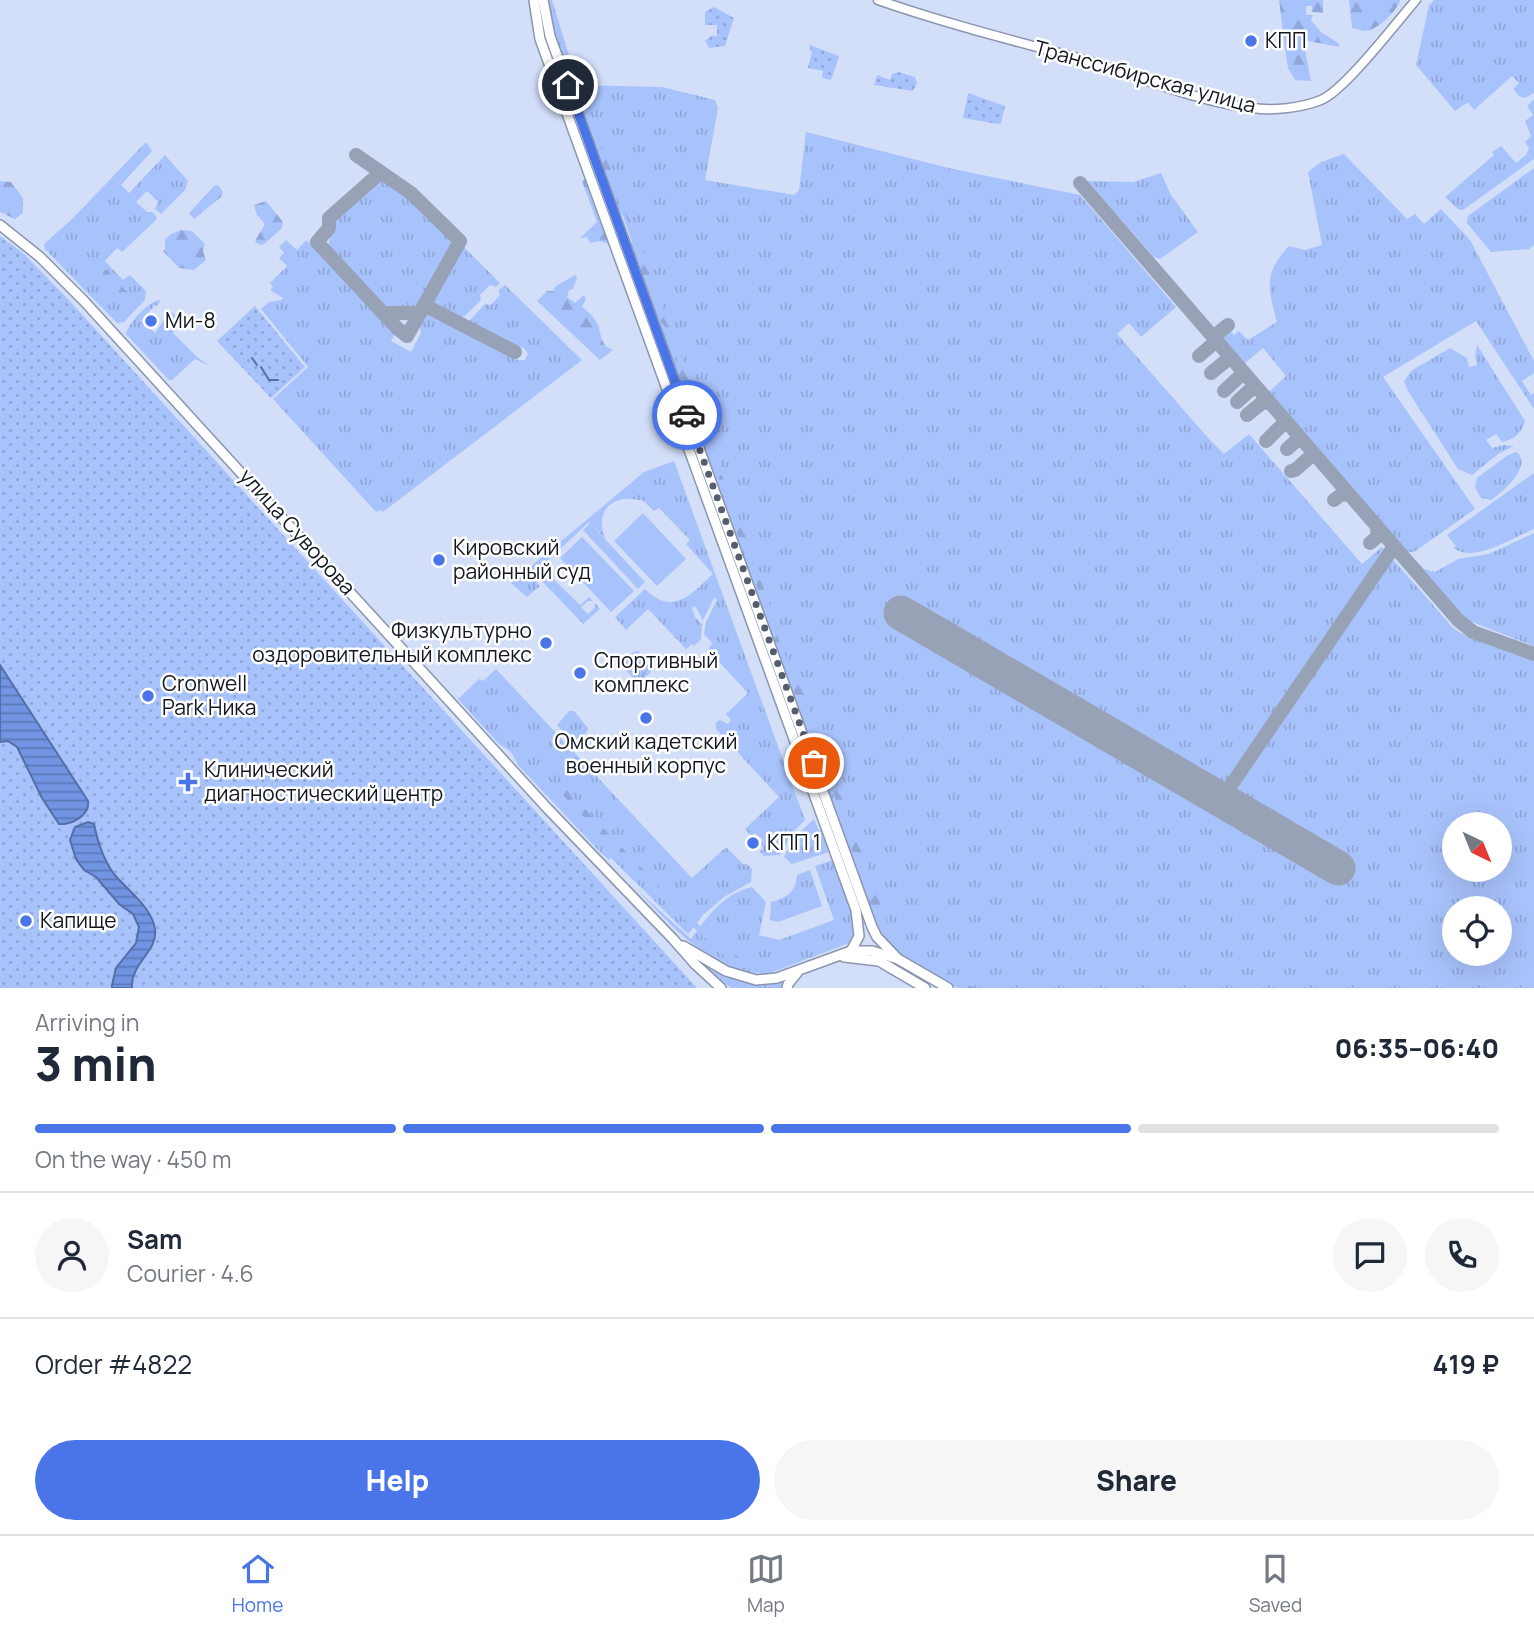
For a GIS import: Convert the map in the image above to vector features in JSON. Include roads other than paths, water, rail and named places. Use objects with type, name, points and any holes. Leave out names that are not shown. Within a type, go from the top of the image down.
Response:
[{"type":"main road","points":[[534,0],[540,39],[635,285],[845,866],[877,937],[898,959]]},
{"type":"main road","points":[[543,0],[547,25],[635,285]]},
{"type":"main road","name":"Транссибирская улица","points":[[878,0],[1222,102],[1265,109],[1308,104],[1327,97],[1342,84],[1416,0]]},
{"type":"main road","points":[[567,114],[577,110]]},
{"type":"main road","name":"улица Суворова","points":[[0,225],[40,257],[84,301],[547,808],[673,939]]},
{"type":"main road","points":[[845,866],[859,929],[858,942],[851,951]]},
{"type":"main road","points":[[673,939],[705,960],[745,978],[767,979],[851,951],[872,951],[898,959],[948,988]]},
{"type":"main road","points":[[673,939],[721,988]]},
{"type":"main road","points":[[838,957],[879,961],[925,988]]},
{"type":"main road","points":[[787,988],[793,976],[801,969]]},
{"type":"waterway","points":[[252,358],[257,365]]},
{"type":"waterway","points":[[261,367],[269,380],[278,380]]},
{"type":"place","name":"КПП","points":[[1251,41]]},
{"type":"place","name":"Ми-8","points":[[151,321]]},
{"type":"place","name":"Кировский районный суд","points":[[439,560]]},
{"type":"place","name":"Физкультурно оздоровительный комплекс","points":[[546,643]]},
{"type":"place","name":"Спортивный комплекс","points":[[580,673]]},
{"type":"place","name":"Cronwell Park Ника","points":[[148,696]]},
{"type":"place","name":"Омский кадетский военный корпус","points":[[646,718]]},
{"type":"place","name":"Клинический диагностический центр","points":[[188,782]]},
{"type":"place","name":"КПП 1","points":[[753,843]]},
{"type":"place","name":"Капище","points":[[26,921]]}]
